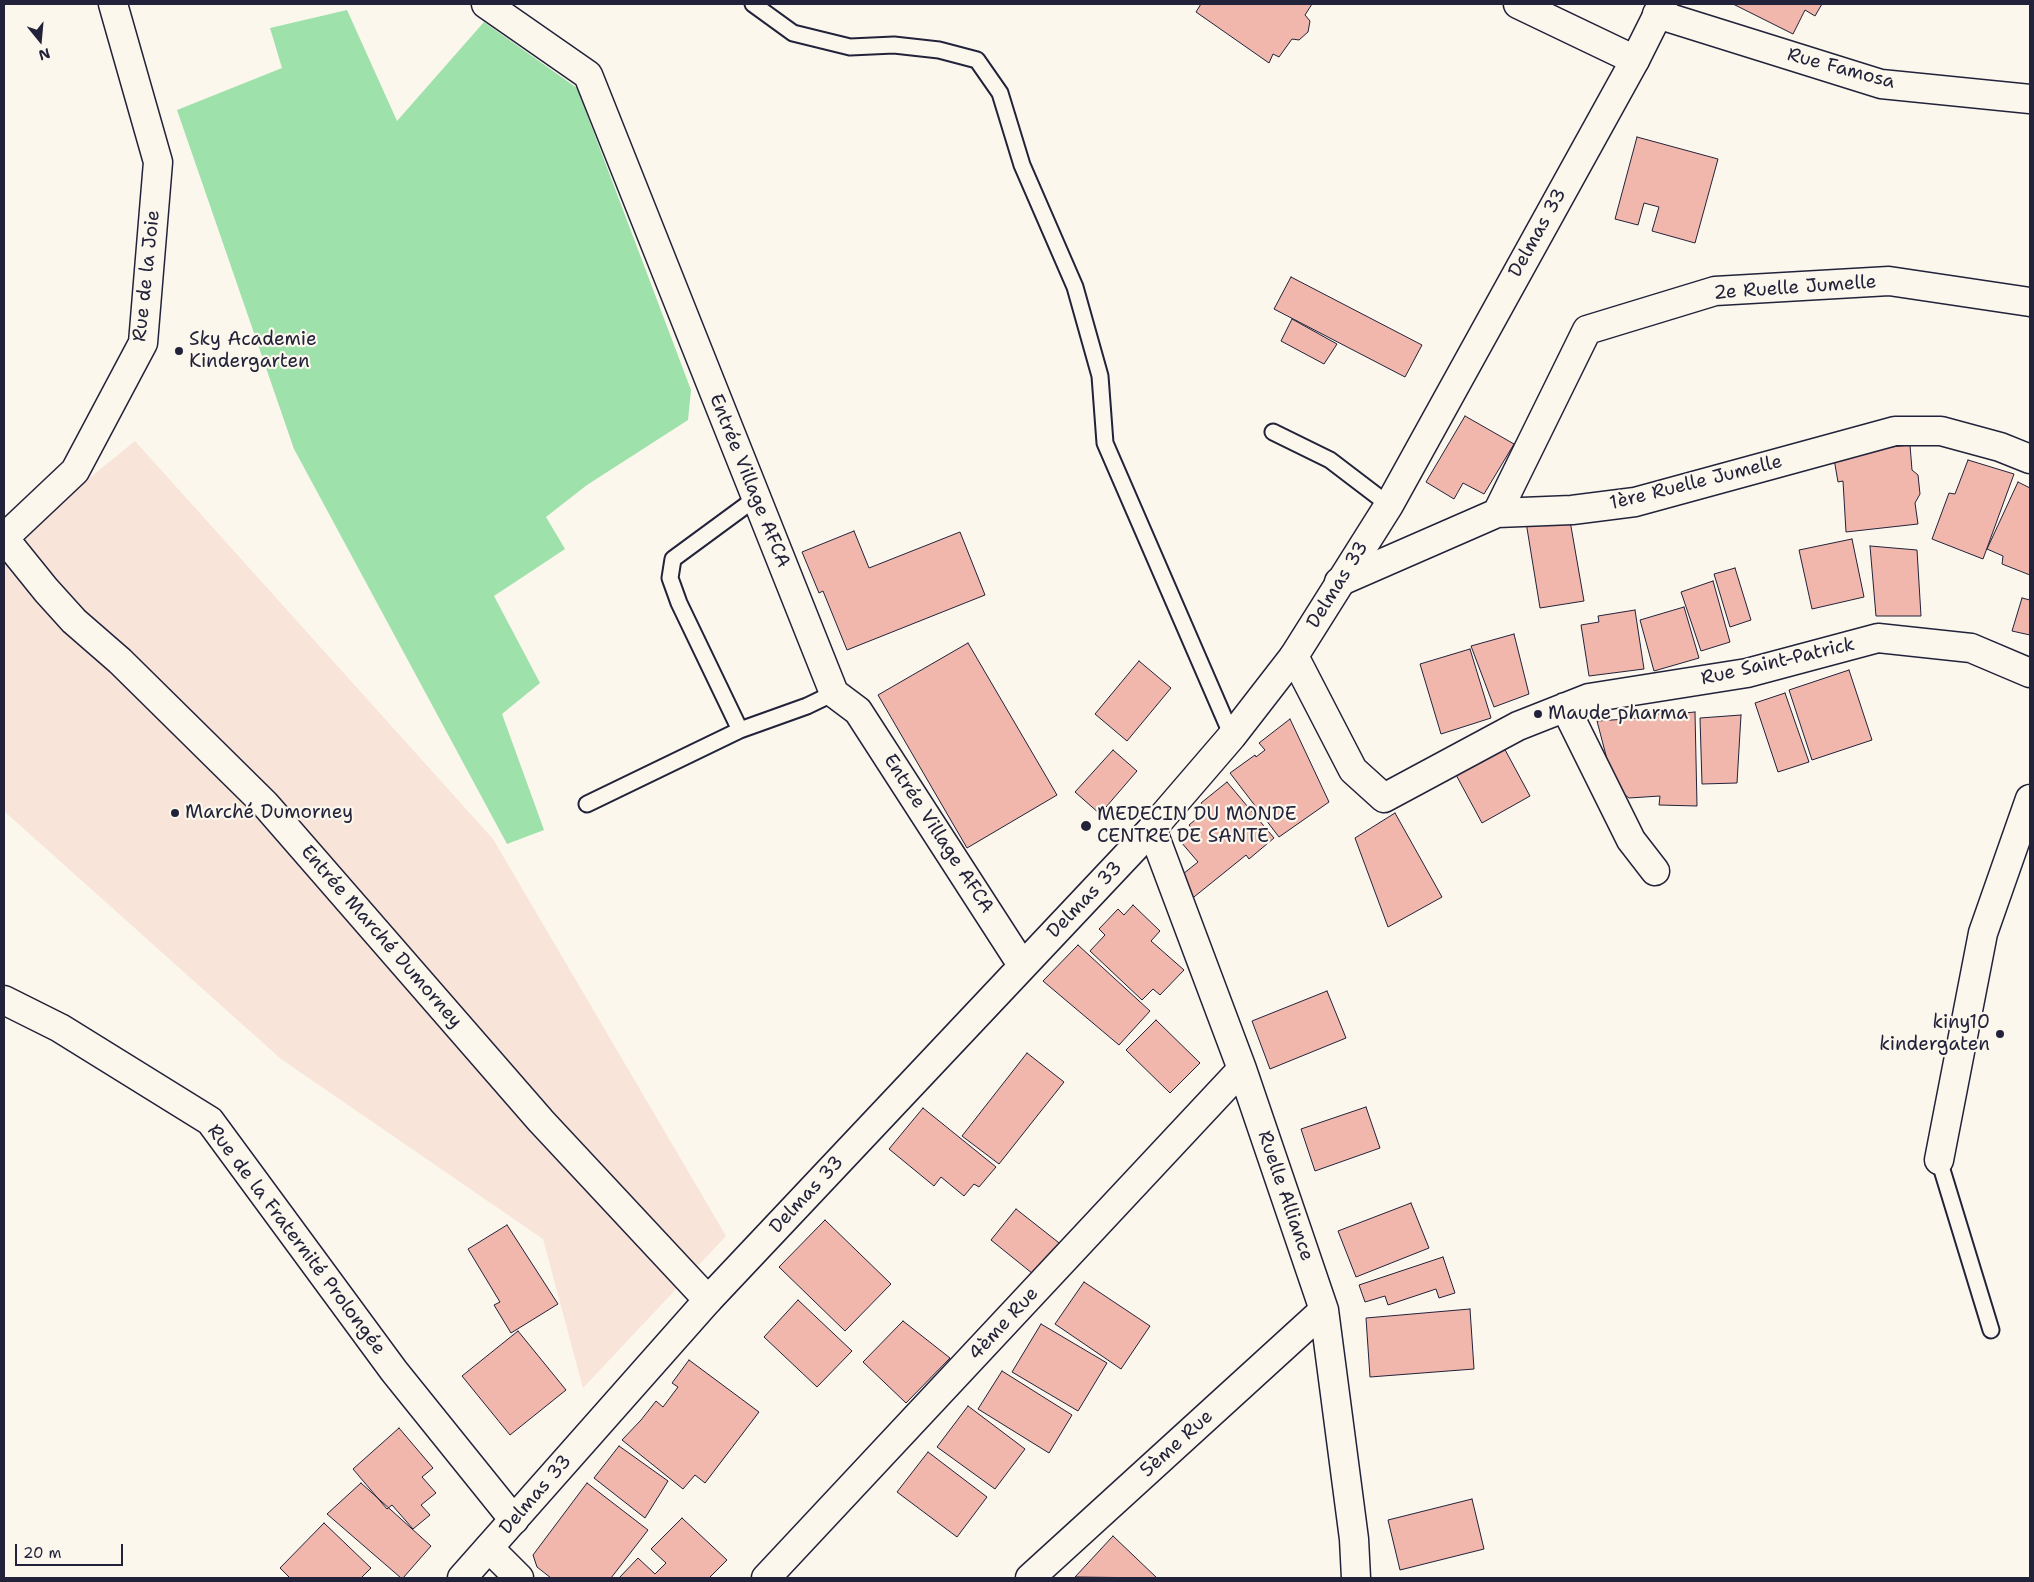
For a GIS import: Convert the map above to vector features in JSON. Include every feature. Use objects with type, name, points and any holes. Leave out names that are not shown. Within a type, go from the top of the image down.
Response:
[{"type":"street","name":"Rue de la Joie","points":[[4,538],[74,471],[144,343],[158,162],[113,4]]},
{"type":"street","name":"Entrée Village AFCA","points":[[486,4],[588,75],[834,692],[858,710],[1022,965]]},
{"type":"street","points":[[1518,4],[1635,60]]},
{"type":"street","name":"Delmas 33","points":[[462,1578],[708,1300],[1152,829],[1232,736],[1294,656],[1389,505],[1635,60],[1660,9]]},
{"type":"street","name":"Rue Famosa","points":[[1660,9],[1880,84],[2030,99]]},
{"type":"street","name":"2e Ruelle Jumelle","points":[[1498,513],[1587,330],[1714,291],[1889,281],[2030,302]]},
{"type":"street","name":"1ère Ruelle Jumelle","points":[[1339,582],[1498,513],[1572,510],[1635,502],[1895,431],[1941,431],[2000,447],[2030,459]]},
{"type":"street","name":"Entrée Marché Dumorney","points":[[4,538],[46,590],[74,620],[120,661],[265,804],[541,1121],[708,1300]]},
{"type":"street","name":"Rue Saint-Patrick","points":[[1294,656],[1353,770],[1384,798],[1518,726],[1589,698],[1747,673],[1878,638],[1972,648],[2030,673]]},
{"type":"street","points":[[1565,708],[1631,840],[1656,871]]},
{"type":"street","points":[[1939,1160],[1983,933],[2030,799]]},
{"type":"street","name":"Ruelle Alliance","points":[[1152,829],[1242,1069],[1324,1310],[1354,1539],[1356,1578]]},
{"type":"street","name":"Rue de la Fraternité Prolongée","points":[[4,1000],[60,1028],[210,1121],[394,1371],[514,1520]]},
{"type":"street","name":"4ème Rue","points":[[766,1578],[1242,1069]]},
{"type":"street","name":"5ème Rue","points":[[1030,1578],[1324,1310]]},
{"type":"street","points":[[489,1548],[520,1578]]},
{"type":"lane","points":[[754,4],[793,33],[850,47],[894,45],[930,49],[977,60],[1000,93],[1022,165],[1075,287],[1100,376],[1105,444],[1232,736]]},
{"type":"lane","points":[[1273,432],[1330,460],[1389,505]]},
{"type":"lane","points":[[740,730],[679,603],[670,578],[674,559],[756,498]]},
{"type":"lane","points":[[587,804],[740,730],[807,706],[834,692]]},
{"type":"lane","points":[[1939,1160],[1991,1330]]},
{"type":"shaded area","points":[[135,441],[493,839],[726,1236],[583,1388],[543,1239],[281,1059],[4,811],[4,548]]},
{"type":"green space","points":[[347,10],[397,121],[484,22],[577,88],[691,390],[688,420],[587,485],[546,517],[565,549],[494,596],[540,683],[502,714],[544,830],[507,844],[294,449],[177,110],[282,68],[270,28]]},
{"type":"building","points":[[1201,4],[1312,4],[1305,15],[1310,21],[1308,32],[1299,40],[1292,39],[1279,57],[1273,54],[1269,63],[1196,12]]},
{"type":"building","points":[[1733,4],[1822,4],[1815,16],[1805,10],[1793,34]]},
{"type":"building","points":[[1637,137],[1718,159],[1695,243],[1652,231],[1659,207],[1644,203],[1638,225],[1615,219]]},
{"type":"building","points":[[1291,277],[1422,345],[1405,377],[1274,309]]},
{"type":"building","points":[[1292,319],[1337,344],[1324,364],[1281,341]]},
{"type":"building","points":[[1465,416],[1514,444],[1484,494],[1463,483],[1454,499],[1426,482]]},
{"type":"building","points":[[1910,445],[1912,470],[1918,475],[1920,494],[1915,503],[1918,524],[1846,532],[1843,481],[1838,482],[1833,453]]},
{"type":"building","points":[[1968,460],[2014,474],[1983,559],[1932,539],[1949,493],[1955,494]]},
{"type":"building","points":[[2018,482],[2030,488],[2030,575],[2002,564],[2003,556],[1987,549]]},
{"type":"building","points":[[1569,515],[1584,601],[1540,608],[1526,522]]},
{"type":"building","points":[[854,531],[869,568],[960,532],[985,595],[847,650],[823,591],[819,593],[802,552]]},
{"type":"building","points":[[1852,539],[1864,597],[1812,609],[1799,550]]},
{"type":"building","points":[[1870,546],[1917,550],[1921,616],[1876,616]]},
{"type":"building","points":[[1735,568],[1751,620],[1730,627],[1714,574]]},
{"type":"building","points":[[1713,581],[1730,642],[1701,651],[1681,592]]},
{"type":"building","points":[[2022,598],[2030,600],[2030,635],[2012,631]]},
{"type":"building","points":[[1684,607],[1699,658],[1654,671],[1640,620]]},
{"type":"building","points":[[1635,610],[1644,669],[1589,676],[1581,625],[1599,622],[1598,616]]},
{"type":"building","points":[[1514,634],[1529,694],[1494,707],[1471,646]]},
{"type":"building","points":[[968,643],[1057,795],[967,848],[878,695]]},
{"type":"building","points":[[1470,649],[1491,718],[1441,734],[1420,664]]},
{"type":"building","points":[[1139,661],[1171,688],[1127,741],[1095,714]]},
{"type":"building","points":[[1849,670],[1872,740],[1812,760],[1789,690]]},
{"type":"building","points":[[1785,693],[1809,762],[1778,772],[1755,703]]},
{"type":"building","points":[[1695,712],[1697,806],[1659,805],[1660,796],[1629,798],[1614,786],[1597,721],[1656,717],[1654,713],[1663,715]]},
{"type":"building","points":[[1741,715],[1737,783],[1702,784],[1700,718]]},
{"type":"building","points":[[1290,719],[1329,802],[1279,837],[1230,773],[1265,750],[1259,743]]},
{"type":"building","points":[[1503,746],[1530,796],[1482,823],[1455,773]]},
{"type":"building","points":[[1113,750],[1137,771],[1100,814],[1075,792]]},
{"type":"building","points":[[1227,782],[1274,838],[1249,859],[1246,855],[1189,901],[1173,882],[1198,862],[1181,842],[1194,831],[1189,825],[1207,810],[1201,803]]},
{"type":"building","points":[[1395,813],[1442,897],[1388,927],[1355,838]]},
{"type":"building","points":[[1133,905],[1160,931],[1151,941],[1184,970],[1160,995],[1153,989],[1142,1000],[1090,951],[1105,935],[1099,929],[1118,909],[1124,915]]},
{"type":"building","points":[[1078,945],[1150,1011],[1119,1045],[1043,981]]},
{"type":"building","points":[[1327,991],[1346,1038],[1270,1069],[1252,1021]]},
{"type":"building","points":[[1156,1020],[1200,1063],[1170,1093],[1126,1050]]},
{"type":"building","points":[[1027,1053],[1064,1082],[999,1164],[962,1136]]},
{"type":"building","points":[[1366,1107],[1380,1148],[1315,1171],[1301,1129]]},
{"type":"building","points":[[923,1108],[996,1167],[979,1187],[974,1184],[964,1196],[941,1177],[934,1186],[889,1149]]},
{"type":"building","points":[[1411,1203],[1429,1248],[1356,1277],[1338,1231]]},
{"type":"building","points":[[1016,1209],[1063,1246],[1038,1278],[991,1240]]},
{"type":"building","points":[[825,1220],[891,1284],[845,1331],[779,1267]]},
{"type":"building","points":[[507,1225],[558,1304],[511,1333],[494,1305],[500,1302],[468,1249]]},
{"type":"building","points":[[1443,1257],[1455,1293],[1439,1298],[1436,1289],[1388,1305],[1385,1296],[1365,1302],[1359,1285]]},
{"type":"building","points":[[1084,1282],[1150,1326],[1121,1369],[1055,1324]]},
{"type":"building","points":[[798,1300],[852,1351],[817,1387],[764,1337]]},
{"type":"building","points":[[1470,1309],[1474,1369],[1370,1377],[1366,1318]]},
{"type":"building","points":[[903,1321],[950,1358],[906,1403],[863,1362]]},
{"type":"building","points":[[1041,1324],[1107,1363],[1078,1411],[1012,1372]]},
{"type":"building","points":[[518,1331],[566,1390],[510,1435],[462,1376]]},
{"type":"building","points":[[689,1360],[759,1412],[705,1483],[695,1475],[683,1489],[622,1440],[656,1401],[663,1407],[678,1387],[672,1383]]},
{"type":"building","points":[[1002,1371],[1072,1415],[1049,1453],[978,1409]]},
{"type":"building","points":[[968,1406],[1025,1449],[995,1489],[937,1447]]},
{"type":"building","points":[[399,1428],[433,1468],[422,1477],[436,1493],[421,1505],[430,1515],[413,1529],[392,1505],[387,1509],[353,1469]]},
{"type":"building","points":[[619,1446],[668,1481],[645,1518],[594,1478]]},
{"type":"building","points":[[928,1452],[987,1497],[957,1537],[897,1492]]},
{"type":"building","points":[[361,1483],[431,1546],[403,1578],[327,1514]]},
{"type":"building","points":[[587,1483],[648,1530],[611,1578],[551,1578],[537,1567],[533,1555]]},
{"type":"building","points":[[1472,1499],[1484,1549],[1400,1570],[1388,1520]]},
{"type":"building","points":[[682,1518],[727,1560],[709,1578],[619,1578],[638,1558],[655,1574],[666,1563],[651,1549]]},
{"type":"building","points":[[324,1523],[371,1568],[361,1578],[290,1578],[280,1568]]},
{"type":"building","points":[[1113,1536],[1157,1578],[1075,1577]]},
{"type":"place","name":"Sky Academie Kindergarten","points":[[179,351]]},
{"type":"place","name":"Maude pharma","points":[[1538,714]]},
{"type":"place","name":"Marché Dumorney","points":[[175,813]]},
{"type":"place","name":"MEDECIN DU MONDE CENTRE DE SANTE","points":[[1086,826]]},
{"type":"place","name":"kiny10 kindergaten","points":[[2000,1034]]}]
